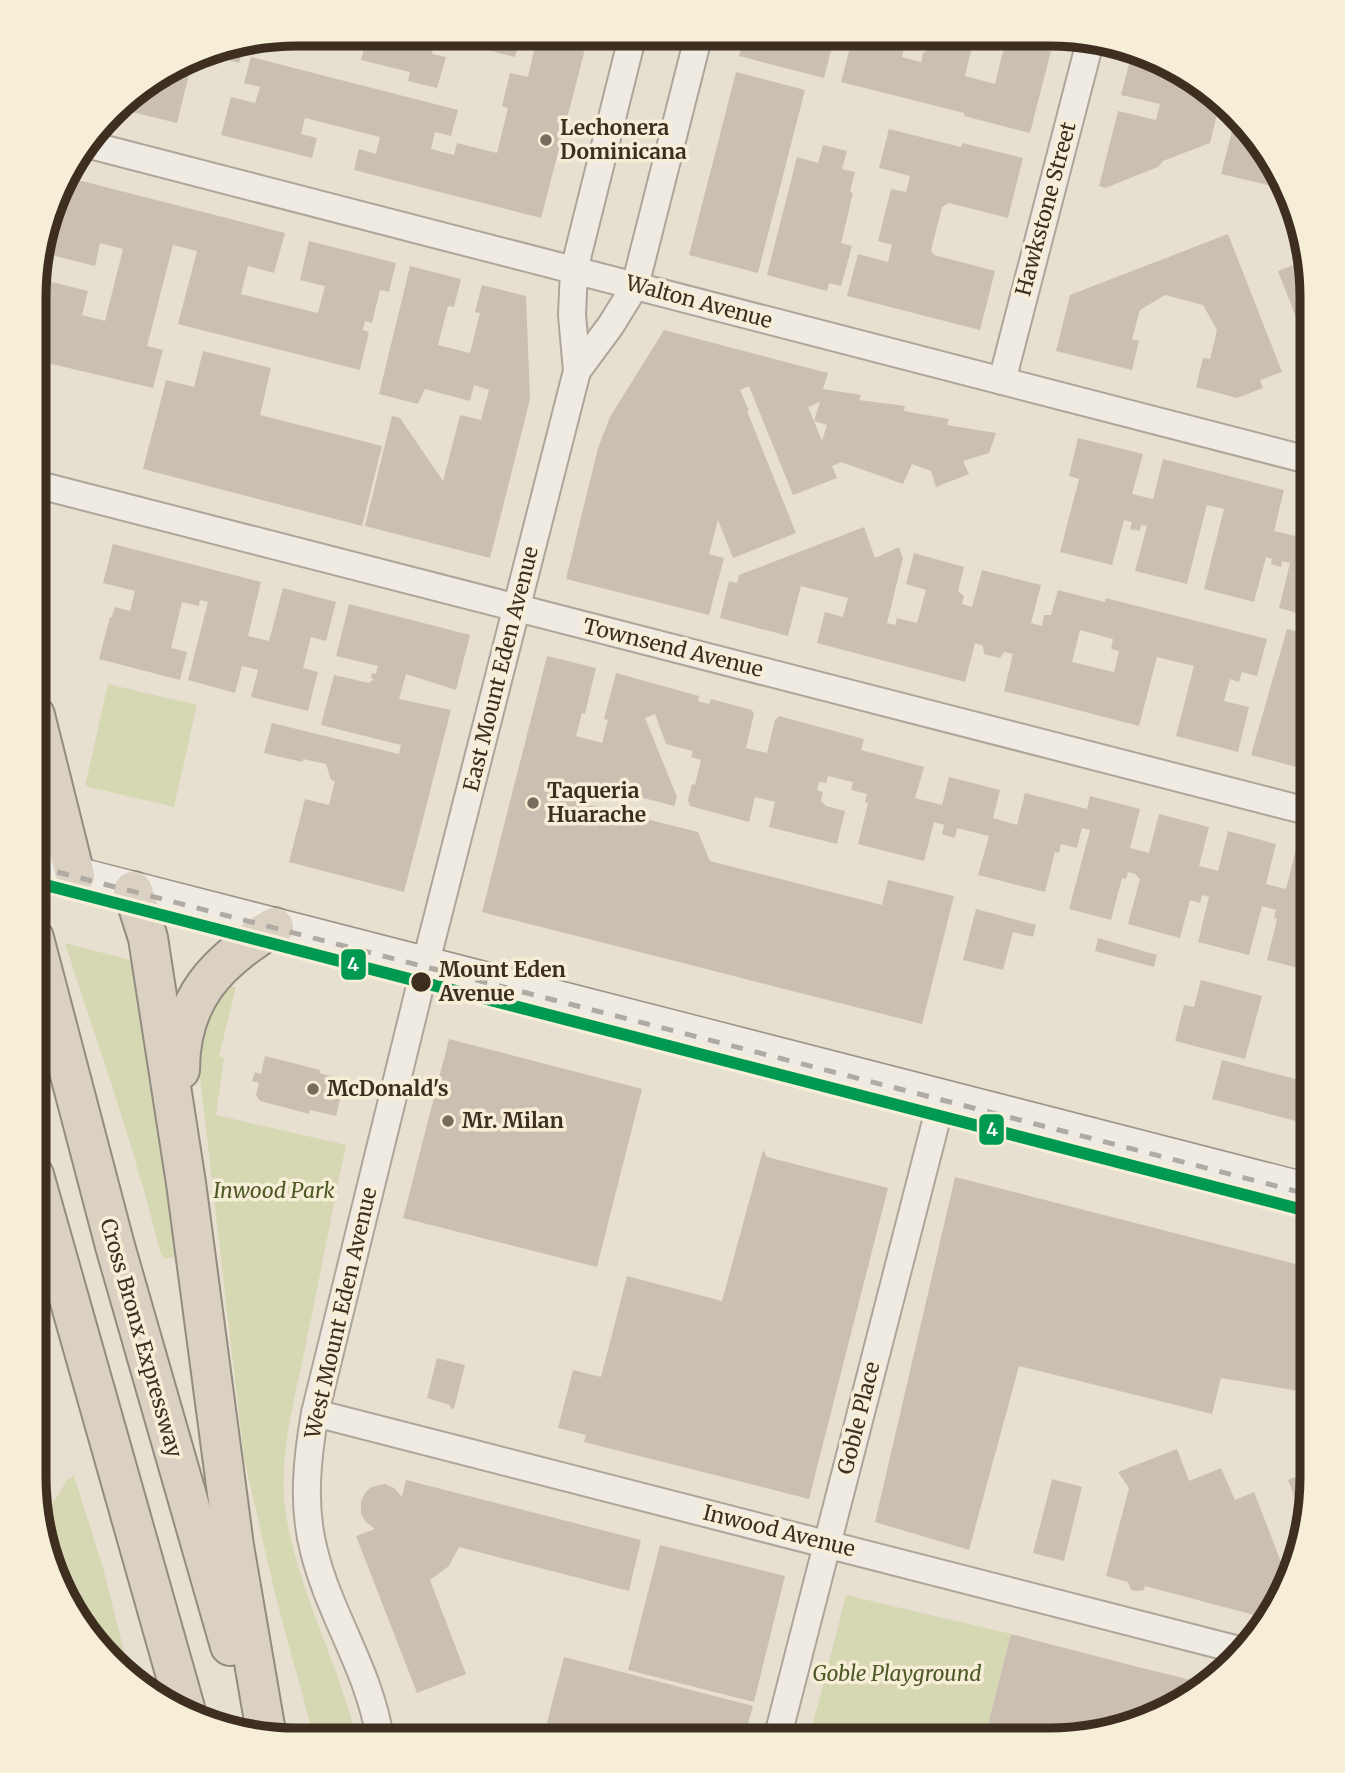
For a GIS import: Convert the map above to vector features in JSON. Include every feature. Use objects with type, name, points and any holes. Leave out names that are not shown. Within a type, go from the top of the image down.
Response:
[{"type":"highway","points":[[46,815],[52,870]]},
{"type":"highway","points":[[134,891],[148,938],[186,1184],[228,1503],[265,1725]]},
{"type":"highway","points":[[186,1184],[180,1063],[181,1045],[189,1015],[201,989],[216,971],[245,945],[274,927]]},
{"type":"highway","name":"Cross Bronx Expressway","points":[[46,983],[137,1322],[254,1724]]},
{"type":"highway","points":[[46,1217],[183,1701]]},
{"type":"main road","points":[[52,870],[1300,1190]]},
{"type":"street","name":"East Mount Eden Avenue","points":[[425,966],[577,372],[572,315],[574,270],[630,46]]},
{"type":"street","name":"East Mount Eden Avenue","points":[[577,372],[635,286],[696,46]]},
{"type":"street","name":"Hawkstone Street","points":[[1002,381],[1088,49]]},
{"type":"street","name":"Walton Avenue","points":[[95,146],[1300,458]]},
{"type":"street","name":"Townsend Avenue","points":[[46,487],[1300,809]]},
{"type":"street","name":"West Mount Eden Avenue","points":[[378,1728],[366,1682],[326,1590],[312,1542],[307,1466],[315,1413],[425,966]]},
{"type":"street","name":"Goble Place","points":[[780,1728],[942,1098]]},
{"type":"street","name":"Inwood Avenue","points":[[315,1413],[1231,1648]]},
{"type":"green space","points":[[108,684],[197,705],[174,807],[85,786]]},
{"type":"green space","points":[[65,943],[137,962],[177,1256],[165,1259],[160,1252],[128,1135]]},
{"type":"green space","name":"Inwood Park","points":[[219,984],[236,987],[219,1056],[224,1058],[216,1115],[346,1145],[292,1412],[285,1456],[284,1499],[301,1576],[354,1728],[311,1728],[276,1598],[244,1458],[197,1051]]},
{"type":"green space","points":[[74,1476],[104,1571],[126,1661],[97,1629],[79,1602],[54,1542],[48,1511],[67,1480]]},
{"type":"green space","name":"Goble Playground","points":[[846,1595],[1011,1634],[987,1728],[812,1728]]},
{"type":"building","points":[[365,46],[433,46],[432,54],[446,57],[437,88],[408,81],[410,72],[361,60]]},
{"type":"building","points":[[471,46],[518,46],[515,57]]},
{"type":"building","points":[[535,46],[586,46],[541,218],[354,170],[359,149],[376,154],[380,137],[305,118],[301,134],[317,138],[312,158],[221,135],[231,97],[255,103],[260,87],[244,83],[251,57],[458,110],[451,136],[435,132],[431,149],[454,155],[457,143],[497,153],[508,108],[502,106],[510,73],[528,77]]},
{"type":"building","points":[[742,46],[832,46],[824,78],[739,56]]},
{"type":"building","points":[[899,46],[904,48],[902,57],[921,62],[923,53],[932,46],[972,46],[965,76],[995,84],[1004,46],[1052,46],[1030,133],[964,116],[964,113],[841,82],[850,47]]},
{"type":"building","points":[[242,51],[239,63],[219,58]]},
{"type":"building","points":[[1130,59],[1160,71],[1201,97],[1218,111],[1210,143],[1105,188],[1099,186],[1118,111],[1156,120],[1160,104],[1121,95]]},
{"type":"building","points":[[190,69],[177,123],[128,111],[157,88]]},
{"type":"building","points":[[736,72],[805,90],[758,273],[689,255]]},
{"type":"building","points":[[1233,127],[1248,144],[1275,187],[1221,174]]},
{"type":"building","points":[[889,129],[961,147],[962,143],[1023,158],[1008,218],[949,203],[942,207],[931,250],[934,255],[995,271],[980,330],[847,296],[858,254],[888,262],[892,245],[878,241],[891,189],[906,192],[910,176],[879,168]]},
{"type":"building","points":[[823,145],[847,151],[842,169],[855,172],[850,192],[853,193],[841,243],[852,246],[841,286],[829,283],[827,291],[767,275],[797,157],[818,163]]},
{"type":"building","points":[[74,179],[285,233],[274,273],[248,266],[241,294],[318,313],[325,286],[300,280],[309,241],[396,263],[389,292],[380,290],[372,323],[365,321],[363,330],[369,332],[360,370],[178,324],[197,251],[173,245],[147,346],[163,350],[153,388],[46,363],[46,280],[88,291],[82,315],[105,321],[123,249],[100,243],[95,266],[51,255],[64,203]]},
{"type":"building","points":[[1228,234],[1282,372],[1260,380],[1263,388],[1237,398],[1196,387],[1203,358],[1210,359],[1217,330],[1203,305],[1165,295],[1140,310],[1132,339],[1139,341],[1132,370],[1056,351],[1070,295]]},
{"type":"building","points":[[1297,264],[1300,325],[1299,325],[1278,271]]},
{"type":"building","points":[[410,266],[461,279],[454,307],[448,306],[438,345],[470,353],[480,313],[475,312],[482,285],[526,296],[530,399],[490,558],[365,526],[392,416],[400,418],[443,481],[460,415],[481,420],[489,390],[474,385],[470,401],[425,389],[418,404],[379,394]]},
{"type":"building","points":[[664,330],[828,373],[823,389],[861,395],[859,400],[905,406],[904,411],[949,419],[947,425],[996,433],[989,453],[963,461],[969,474],[936,487],[931,471],[912,464],[903,484],[841,462],[832,466],[837,478],[793,495],[749,386],[740,390],[796,533],[733,558],[718,520],[709,554],[724,558],[709,615],[566,579],[598,448],[610,417]],"holes":[[[820,402],[814,421],[808,407]],[[814,421],[827,425],[822,441]]]},
{"type":"building","points":[[203,351],[271,368],[260,415],[382,446],[362,526],[143,469],[166,380],[194,387]]},
{"type":"building","points":[[1078,438],[1143,454],[1132,494],[1153,499],[1163,459],[1284,490],[1274,531],[1295,536],[1300,516],[1300,614],[1279,608],[1290,563],[1282,561],[1281,567],[1271,564],[1272,559],[1266,557],[1254,602],[1204,589],[1224,509],[1207,505],[1187,584],[1135,571],[1147,526],[1141,525],[1140,531],[1130,529],[1132,522],[1124,520],[1112,565],[1060,552],[1079,479],[1069,476]]},
{"type":"building","points":[[864,527],[875,558],[899,547],[903,558],[887,623],[895,625],[897,618],[917,623],[926,590],[906,584],[914,553],[964,567],[958,591],[964,596],[962,604],[972,607],[982,570],[1041,585],[1031,623],[1042,626],[1044,615],[1051,615],[1058,590],[1105,602],[1106,598],[1267,639],[1257,676],[1242,672],[1239,682],[1230,679],[1224,701],[1249,707],[1238,752],[1176,736],[1194,666],[1157,657],[1139,726],[1004,691],[1013,654],[1004,652],[1000,658],[984,654],[983,646],[975,643],[965,682],[817,643],[825,612],[843,617],[848,598],[801,586],[788,636],[720,618],[729,581],[737,583],[739,575]],"holes":[[[1080,630],[1113,639],[1111,649],[1119,651],[1114,672],[1072,662]]]},
{"type":"building","points":[[113,544],[261,582],[248,636],[269,641],[283,588],[336,602],[326,641],[311,637],[303,668],[318,672],[308,711],[251,697],[258,670],[242,666],[235,693],[188,680],[208,602],[200,600],[199,606],[182,602],[171,648],[187,652],[180,680],[99,659],[115,607],[130,611],[135,591],[103,583]]},
{"type":"building","points":[[349,604],[470,635],[456,690],[406,674],[399,699],[451,710],[404,892],[289,862],[305,799],[329,805],[335,781],[331,780],[326,764],[303,759],[302,762],[264,753],[272,723],[399,754],[401,745],[321,725],[334,675],[369,683],[374,679],[371,678],[372,673],[376,674],[378,666],[336,656]]},
{"type":"building","points":[[1287,629],[1300,632],[1300,768],[1251,755]]},
{"type":"building","points":[[547,656],[596,668],[585,714],[582,713],[576,736],[602,743],[608,720],[604,719],[616,673],[699,696],[698,701],[709,704],[711,699],[752,710],[754,714],[746,748],[767,753],[775,720],[779,716],[864,739],[861,750],[924,767],[915,798],[942,805],[949,777],[1000,790],[993,818],[1017,825],[1025,793],[1087,809],[1090,796],[1140,809],[1130,848],[1149,853],[1159,814],[1209,827],[1199,866],[1218,871],[1228,831],[1276,844],[1266,884],[1286,889],[1296,849],[1300,850],[1300,968],[1267,960],[1277,919],[1274,918],[1276,910],[1262,906],[1249,955],[1198,942],[1209,897],[1202,895],[1200,903],[1190,900],[1180,938],[1128,924],[1140,879],[1128,872],[1126,879],[1122,878],[1111,920],[1069,909],[1090,830],[1082,828],[1077,848],[1061,844],[1059,853],[1055,852],[1045,892],[978,875],[989,836],[957,828],[955,838],[942,834],[944,825],[934,822],[924,861],[858,844],[868,803],[865,802],[867,794],[851,790],[853,782],[828,776],[826,783],[819,782],[817,790],[823,792],[821,801],[826,806],[845,811],[837,844],[769,827],[775,802],[755,797],[749,822],[690,806],[688,800],[701,760],[691,757],[693,751],[666,744],[655,714],[645,718],[677,797],[674,806],[582,782],[575,785],[571,800],[698,832],[710,861],[882,905],[888,880],[954,896],[922,1024],[482,912]]},
{"type":"building","points":[[976,909],[1036,925],[1033,937],[1013,932],[1003,970],[963,960]]},
{"type":"building","points":[[1098,938],[1157,955],[1154,967],[1095,951]]},
{"type":"building","points":[[1201,980],[1262,996],[1245,1059],[1175,1041],[1184,1005],[1194,1007]]},
{"type":"building","points":[[449,1039],[642,1089],[597,1267],[403,1218]]},
{"type":"building","points":[[265,1056],[320,1070],[320,1073],[345,1080],[336,1116],[310,1110],[309,1114],[260,1101],[256,1095],[259,1083],[252,1081],[255,1072],[261,1074]]},
{"type":"building","points":[[1222,1060],[1300,1080],[1300,1122],[1212,1099]]},
{"type":"building","points":[[763,1150],[767,1157],[888,1188],[809,1499],[584,1442],[586,1435],[558,1428],[573,1370],[601,1377],[627,1276],[722,1301]]},
{"type":"building","points":[[955,1177],[1300,1265],[1300,1391],[1221,1378],[1212,1414],[1019,1366],[969,1550],[875,1522]]},
{"type":"building","points":[[437,1358],[465,1365],[454,1409],[450,1408],[450,1405],[427,1398]]},
{"type":"building","points":[[1177,1449],[1189,1481],[1221,1468],[1235,1500],[1254,1492],[1283,1566],[1274,1588],[1257,1616],[1145,1586],[1144,1590],[1131,1590],[1128,1582],[1106,1576],[1129,1488],[1118,1472]]},
{"type":"building","points":[[1300,1475],[1298,1505],[1288,1480]]},
{"type":"building","points":[[1052,1479],[1082,1487],[1064,1561],[1033,1553]]},
{"type":"building","points":[[406,1480],[641,1540],[629,1591],[459,1547],[449,1566],[430,1580],[466,1674],[417,1693],[356,1536],[375,1529],[361,1514],[361,1501],[365,1493],[371,1487],[385,1484],[394,1488],[402,1497]]},
{"type":"building","points":[[660,1545],[785,1576],[754,1702],[628,1670]]},
{"type":"building","points":[[1011,1634],[1194,1681],[1160,1702],[1098,1723],[1049,1728],[987,1728]]},
{"type":"building","points":[[564,1657],[753,1706],[747,1728],[546,1728]]},
{"type":"railway","points":[[46,869],[1300,1192]]},
{"type":"transit line","name":"4","points":[[46,885],[1300,1209]]},
{"type":"place","name":"Lechonera Dominicana","points":[[546,140]]},
{"type":"place","name":"Taqueria Huarache","points":[[533,803]]},
{"type":"place","name":"Mount Eden Avenue","points":[[421,982]]},
{"type":"place","name":"McDonald's","points":[[313,1089]]},
{"type":"place","name":"Mr. Milan","points":[[448,1121]]}]
